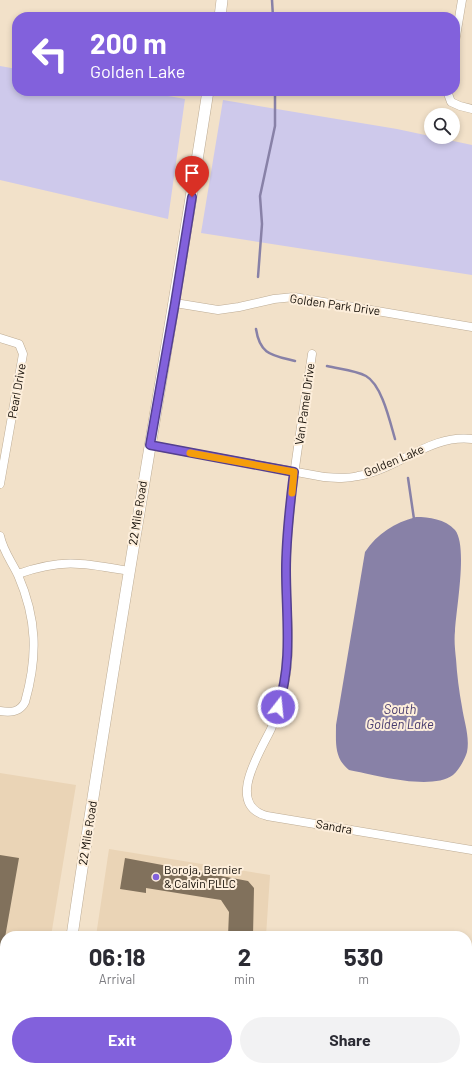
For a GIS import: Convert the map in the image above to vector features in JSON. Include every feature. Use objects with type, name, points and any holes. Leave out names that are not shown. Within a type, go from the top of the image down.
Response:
[{"type":"street","points":[[221,12],[222,0]]},
{"type":"street","points":[[460,12],[462,0]]},
{"type":"street","name":"22 Mile Road","points":[[73,931],[129,571],[175,303],[207,96]]},
{"type":"street","points":[[448,96],[449,100],[460,106],[472,109]]},
{"type":"street","name":"Golden Park Drive","points":[[175,303],[218,310],[274,299],[294,297],[472,327]]},
{"type":"street","name":"Pearl Drive","points":[[0,338],[11,340],[21,346],[23,361],[0,484]]},
{"type":"street","name":"Van Pamel Drive","points":[[294,472],[312,354]]},
{"type":"street","name":"Golden Lake","points":[[150,445],[330,478],[359,476],[438,442],[452,439],[472,439]]},
{"type":"street","name":"Sandra","points":[[294,472],[286,568],[287,670],[275,720],[250,771],[247,791],[250,807],[260,814],[472,850]]},
{"type":"street","points":[[0,536],[7,555],[18,574],[27,598],[33,624],[35,645],[30,679],[23,706],[12,712],[0,711]]},
{"type":"street","points":[[18,574],[36,568],[61,563],[91,564],[129,571]]},
{"type":"shaded area","points":[[0,66],[12,68],[12,96],[168,96],[185,99],[168,219],[0,180]]},
{"type":"shaded area","points":[[223,100],[424,135],[424,144],[460,144],[460,142],[472,145],[472,275],[201,233]]},
{"type":"shaded area","points":[[0,773],[76,785],[52,931],[0,931]]},
{"type":"shaded area","points":[[109,849],[270,875],[266,931],[97,931]]},
{"type":"water","name":"South Golden Lake","points":[[416,517],[437,519],[447,523],[455,530],[459,538],[461,549],[455,641],[458,683],[468,746],[465,758],[453,775],[443,780],[431,782],[417,782],[388,778],[349,770],[338,755],[336,744],[336,725],[365,552],[381,534],[401,522]]},
{"type":"building","points":[[0,855],[19,858],[6,931],[0,931]]},
{"type":"building","points":[[125,858],[248,881],[254,888],[253,931],[228,931],[229,912],[221,900],[146,888],[146,893],[120,889]]},
{"type":"waterway","points":[[272,0],[273,12]]},
{"type":"waterway","points":[[258,277],[262,224],[260,196],[275,126],[275,96]]},
{"type":"waterway","points":[[256,329],[258,338],[264,349],[274,355],[295,361]]},
{"type":"waterway","points":[[327,366],[357,372],[366,376],[372,381],[377,387],[385,404],[395,439]]},
{"type":"waterway","points":[[408,478],[414,519]]},
{"type":"slow traffic","points":[[190,453],[294,472],[292,493]]},
{"type":"place","name":"Boroja, Bernier & Calvin PLLC","points":[[156,877]]},
{"type":"route","points":[[192,197],[150,445],[294,472],[286,568],[288,647],[287,670],[286,681],[278,707]]}]
